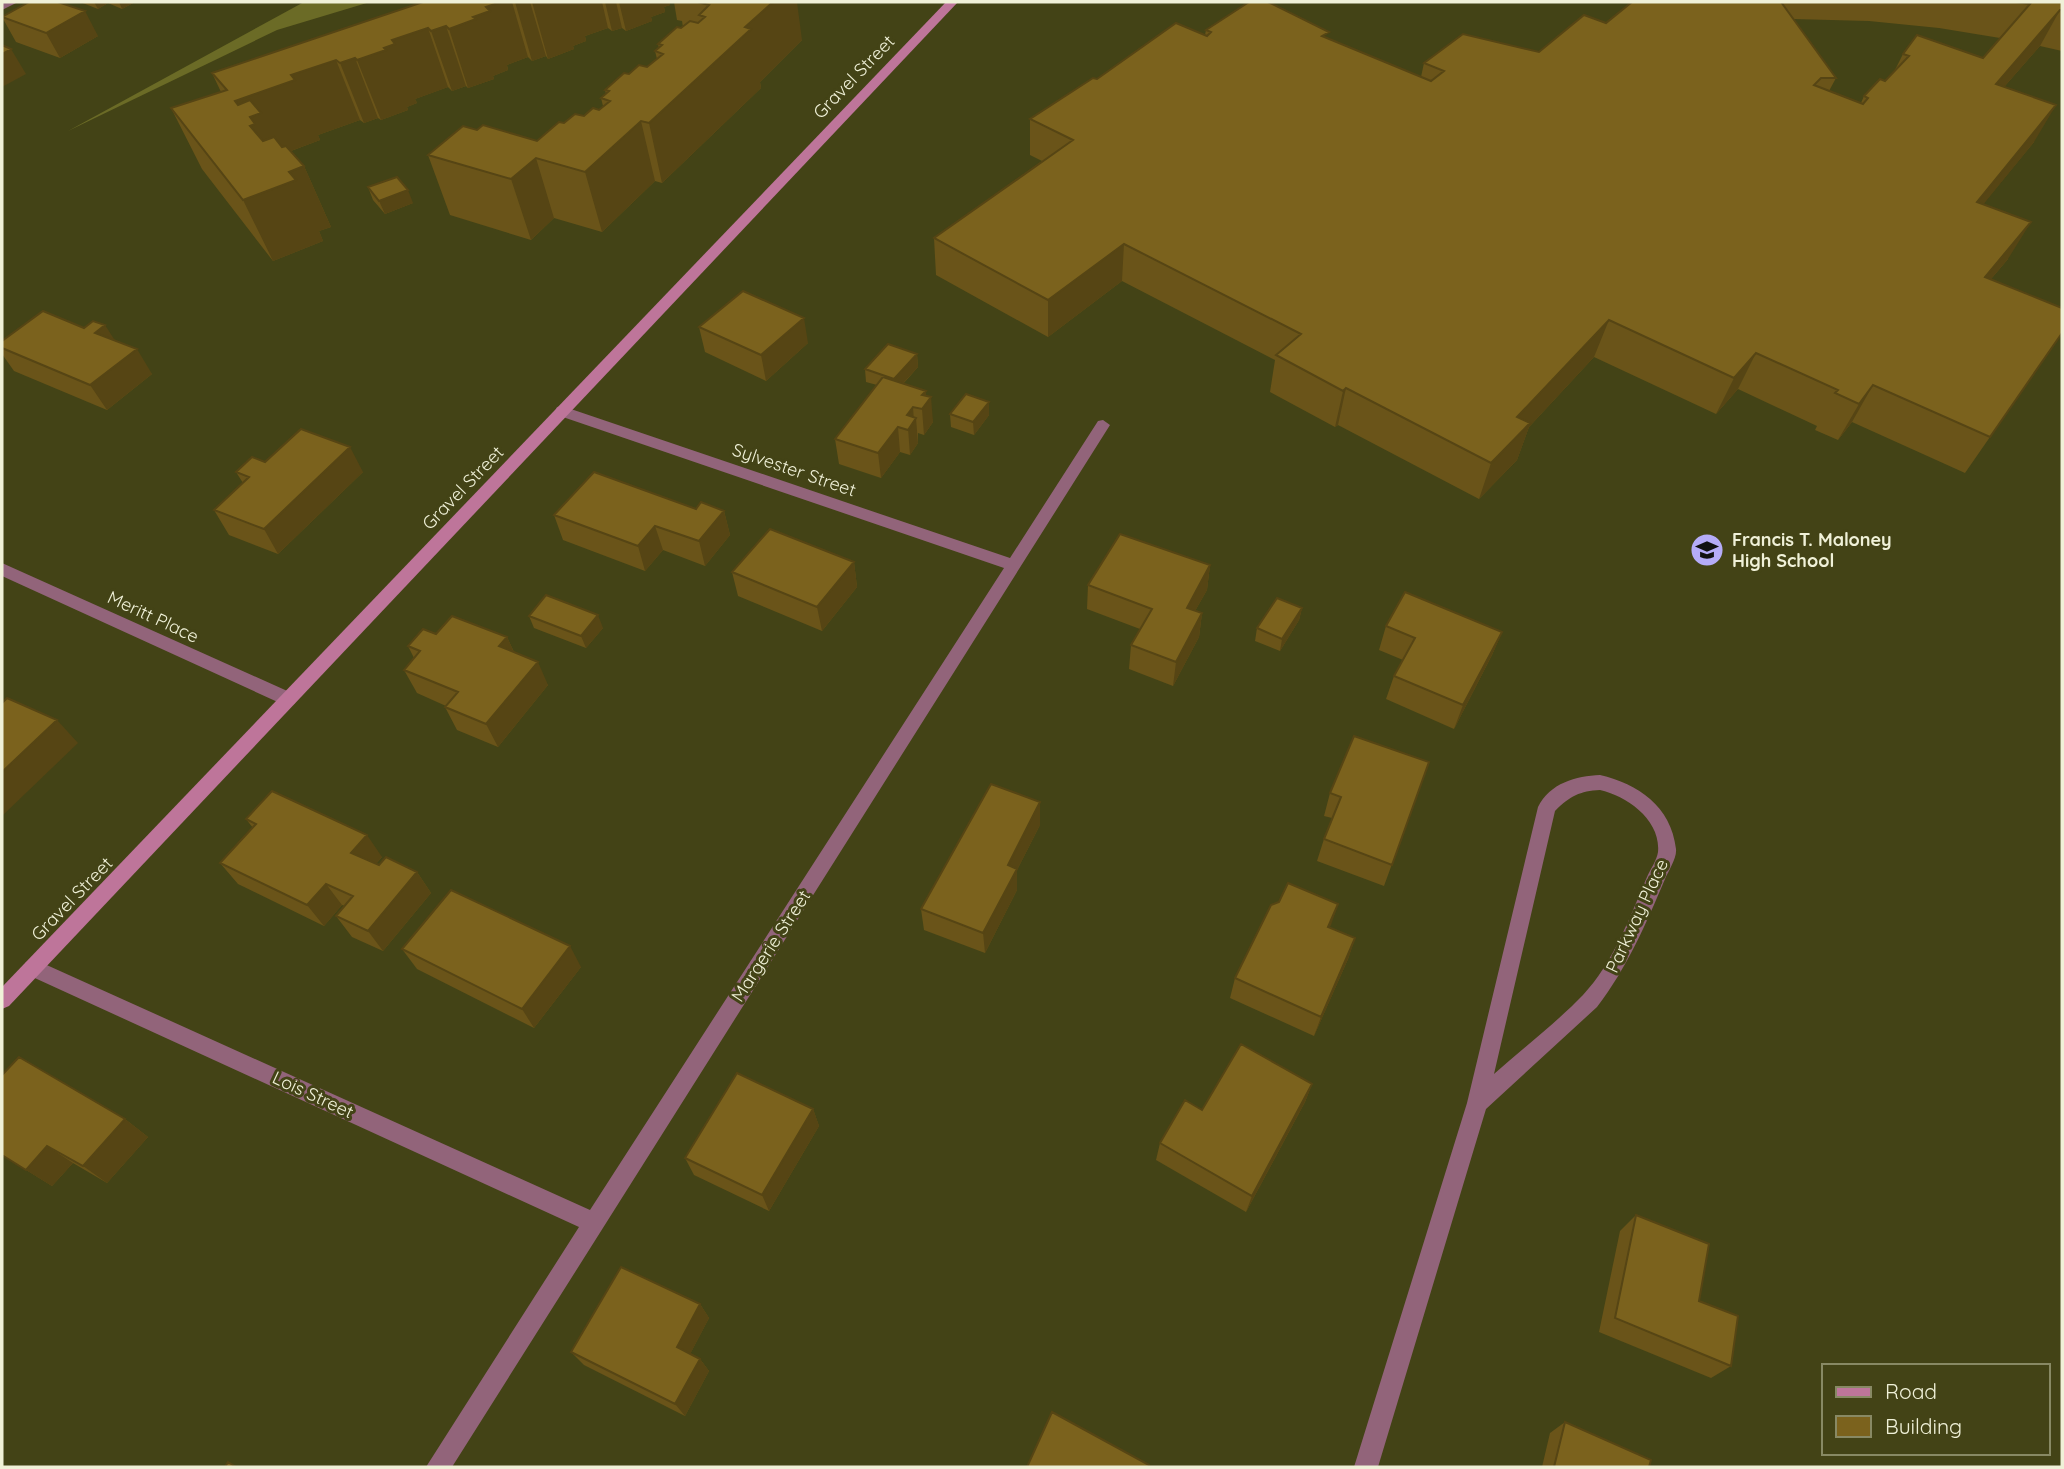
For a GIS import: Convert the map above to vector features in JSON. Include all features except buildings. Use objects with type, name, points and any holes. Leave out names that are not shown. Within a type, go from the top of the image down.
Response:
[{"type":"main road","name":"Gravel Street","points":[[2,1000],[951,2]]},
{"type":"street","points":[[2,7],[12,2]]},
{"type":"street","name":"Sylvester Street","points":[[562,411],[1014,565]]},
{"type":"street","name":"Margerie Street","points":[[438,1467],[1103,425]]},
{"type":"street","name":"Meritt Place","points":[[2,569],[288,699]]},
{"type":"street","name":"Parkway Place","points":[[1366,1467],[1477,1103],[1547,807],[1556,795],[1570,786],[1589,782],[1609,784],[1629,791],[1646,803],[1659,818],[1666,834],[1667,852],[1621,956],[1590,1001],[1477,1103]]},
{"type":"street","name":"Lois Street","points":[[33,968],[594,1223]]},
{"type":"shaded area","points":[[304,2],[370,2],[277,30],[68,131]]},
{"type":"place","name":"Francis T. Maloney High School","points":[[1707,550]]}]
